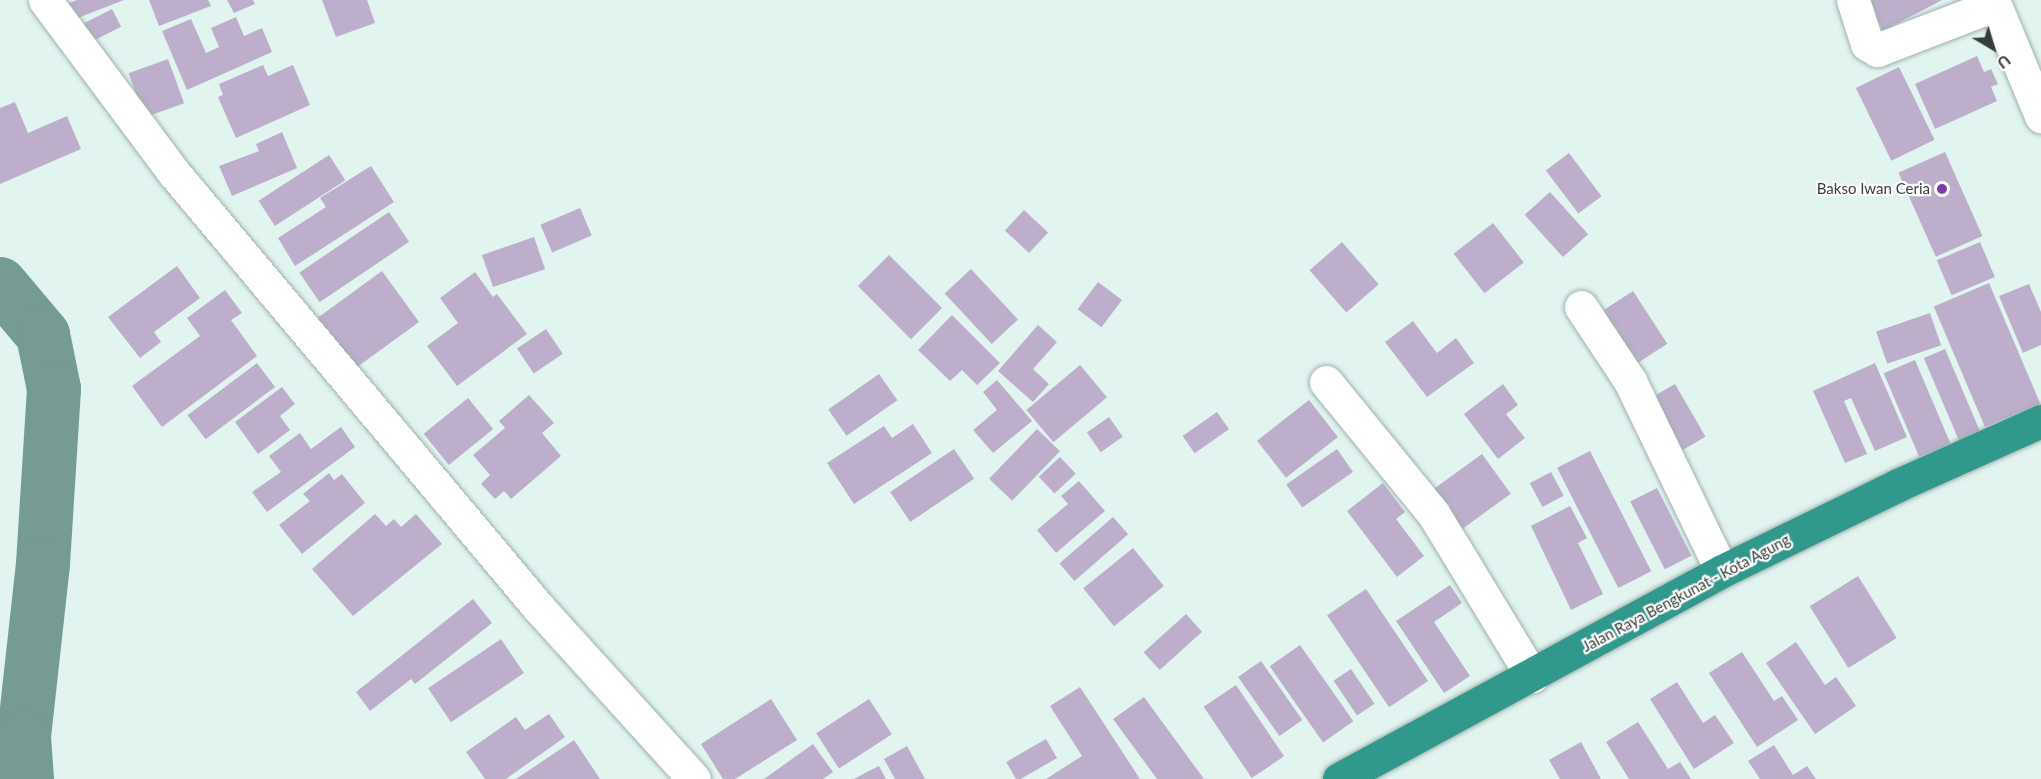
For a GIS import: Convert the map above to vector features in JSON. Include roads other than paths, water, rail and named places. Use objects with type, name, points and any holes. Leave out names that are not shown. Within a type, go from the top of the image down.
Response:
[{"type":"highway","name":"Jalan Raya Bengkunat - Kota Agung","points":[[1339,779],[1722,572],[1898,485],[2041,422]]},
{"type":"street","points":[[45,0],[174,173],[538,607],[694,779]]},
{"type":"street","points":[[1853,0],[1867,44],[1877,50],[1993,2],[2041,116]]},
{"type":"street","points":[[1581,307],[1630,381],[1722,572]]},
{"type":"street","points":[[1326,382],[1433,513],[1532,676]]},
{"type":"waterway","points":[[0,284],[43,335],[54,389],[43,564],[24,737],[27,779]]},
{"type":"place","name":"Bakso Iwan Ceria","points":[[1942,189]]}]
